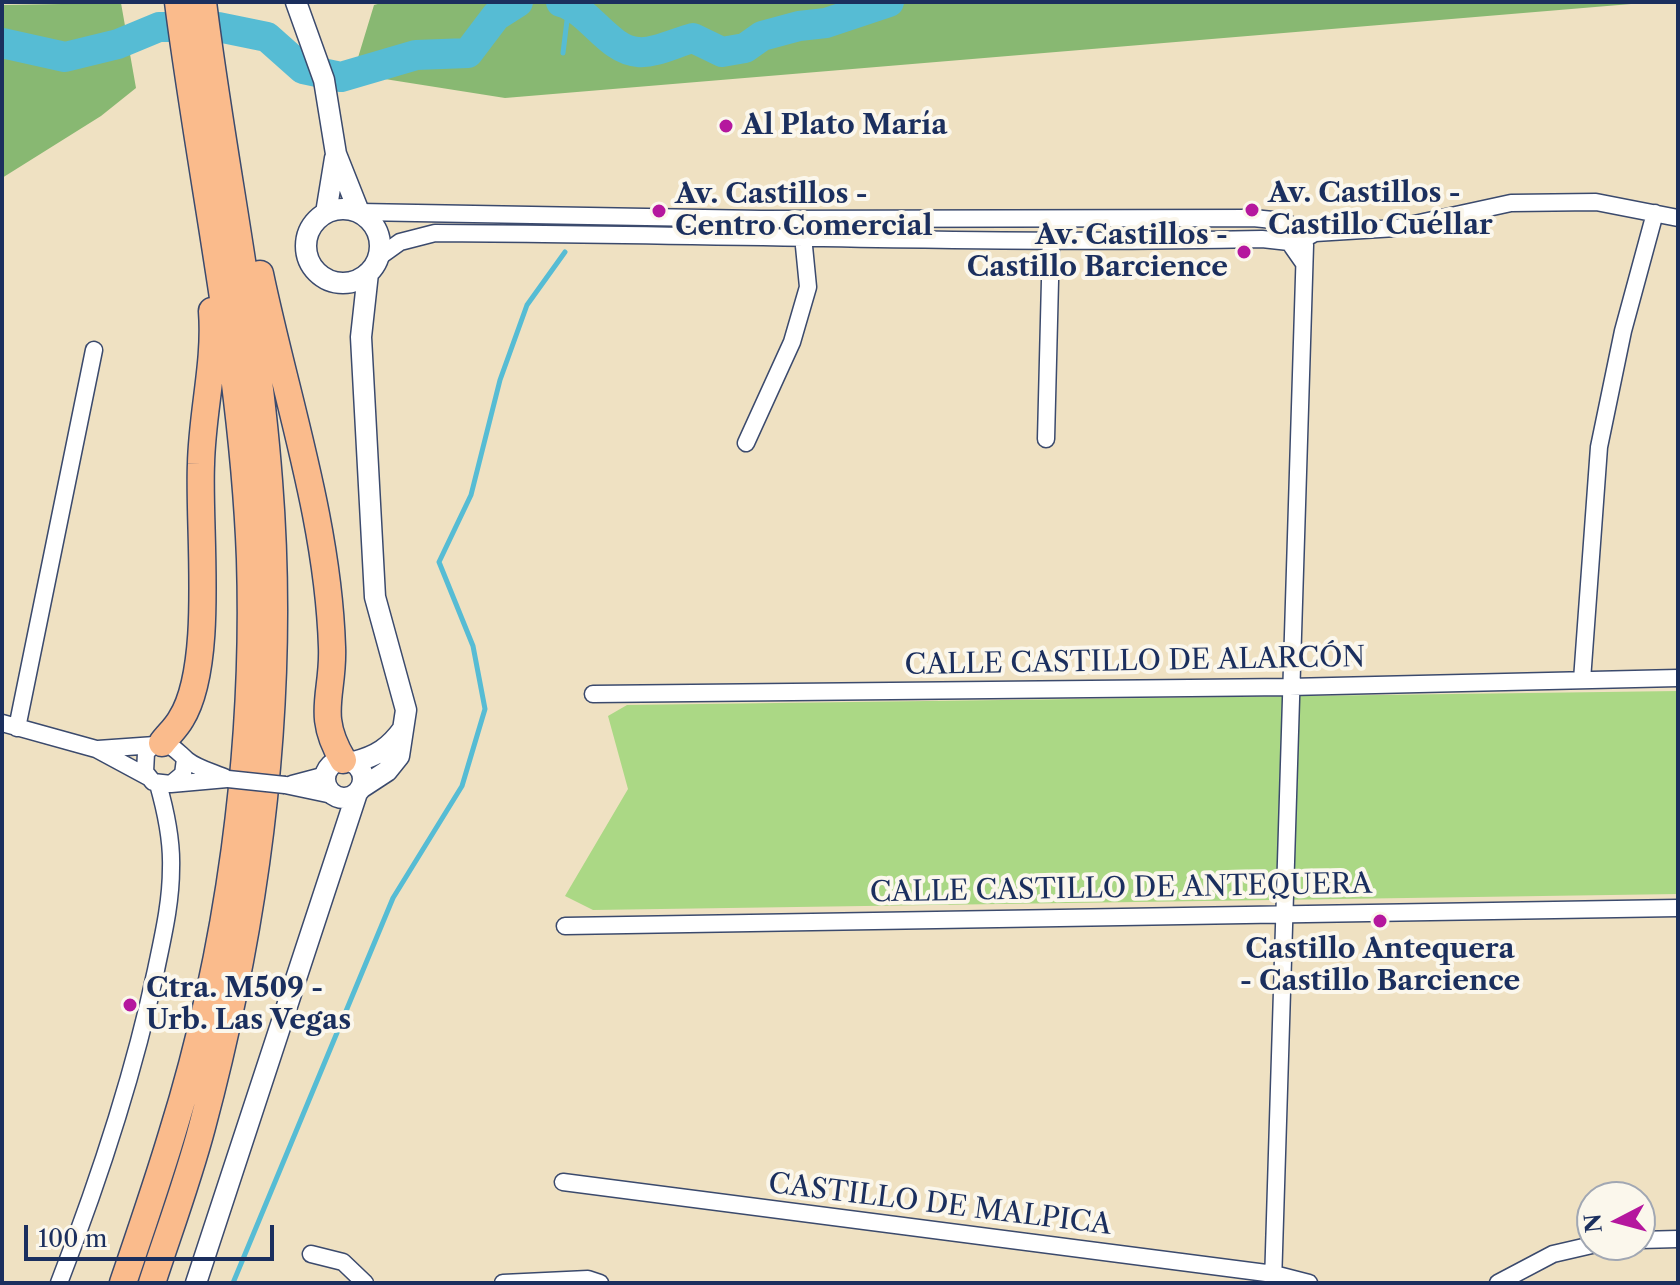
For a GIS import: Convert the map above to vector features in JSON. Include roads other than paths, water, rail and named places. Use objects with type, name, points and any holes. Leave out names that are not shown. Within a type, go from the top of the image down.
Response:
[{"type":"highway","points":[[152,1283],[202,1128],[228,1011],[258,852],[275,654],[269,479],[220,194],[178,2]]},
{"type":"highway","points":[[158,744],[182,719],[195,687],[202,602],[201,462],[214,341],[210,279],[213,227],[220,194],[203,2]]},
{"type":"highway","points":[[220,194],[250,221],[275,343],[324,544],[332,659],[325,719],[341,766]]},
{"type":"highway","points":[[123,1283],[173,1131],[205,1006],[232,856],[245,745],[250,560],[234,354],[213,227]]},
{"type":"street","points":[[296,2],[324,80],[336,154],[359,212],[377,231],[361,337]]},
{"type":"street","points":[[326,213],[336,154]]},
{"type":"street","points":[[1274,1279],[1303,263],[1299,241],[1293,224],[1253,218],[761,219],[359,212],[342,209],[326,213],[308,232],[307,256],[319,275],[340,283],[360,279],[400,242],[435,233],[1299,241],[1396,228],[1511,203],[1596,202],[1678,218]]},
{"type":"street","points":[[1582,680],[1599,447],[1623,331],[1655,213]]},
{"type":"street","points":[[746,443],[792,342],[808,287],[803,236]]},
{"type":"street","points":[[1046,439],[1051,241]]},
{"type":"street","points":[[340,283],[352,305],[361,337],[375,597],[400,682],[405,726],[399,756],[387,771],[352,792],[329,790],[341,766]]},
{"type":"street","points":[[94,350],[10,725],[96,749],[159,782],[228,779],[352,792]]},
{"type":"street","name":"CALLE CASTILLO DE ALARCÓN","points":[[593,694],[1289,687],[1678,678]]},
{"type":"street","points":[[285,785],[376,756],[390,746],[405,726]]},
{"type":"street","points":[[59,1283],[108,1153],[140,1043],[167,920],[172,867],[169,830],[159,782],[144,759],[158,744]]},
{"type":"street","points":[[96,749],[174,745],[185,759],[228,779]]},
{"type":"street","points":[[159,782],[183,774],[185,759]]},
{"type":"street","points":[[196,1283],[352,792],[363,774],[341,766]]},
{"type":"street","name":"CALLE CASTILLO DE ANTEQUERA","points":[[565,926],[1284,911],[1678,908]]},
{"type":"street","name":"CASTILLO DE MALPICA","points":[[563,1182],[1309,1283]]},
{"type":"street","points":[[1656,1240],[1678,1239]]},
{"type":"street","points":[[1498,1283],[1553,1254],[1576,1249]]},
{"type":"street","points":[[311,1254],[343,1262],[365,1283]]},
{"type":"street","points":[[503,1283],[588,1279],[600,1283]]},
{"type":"waterway","points":[[2,43],[65,57],[118,44],[159,27],[218,27],[267,37],[303,69],[341,77],[416,55],[468,53],[496,16],[518,2]]},
{"type":"waterway","points":[[561,2],[581,13],[617,44],[638,52],[658,50],[693,38],[722,52],[745,48],[762,36],[799,26],[826,23],[889,2]]},
{"type":"waterway","points":[[865,11],[868,2]]},
{"type":"waterway","points":[[563,53],[569,4]]},
{"type":"waterway","points":[[233,1283],[393,898],[462,786],[485,709],[473,646],[439,562],[471,495],[500,380],[527,305],[565,252]]},
{"type":"place","name":"Al Plato María","points":[[726,126]]},
{"type":"place","name":"Av. Castillos - Castillo Cuéllar","points":[[1252,210]]},
{"type":"place","name":"Av. Castillos - Centro Comercial","points":[[659,211]]},
{"type":"place","name":"Av. Castillos - Castillo Barcience","points":[[1244,252]]},
{"type":"place","name":"Castillo Antequera - Castillo Barcience","points":[[1380,921]]},
{"type":"place","name":"Ctra. M509 - Urb. Las Vegas","points":[[130,1005]]}]
